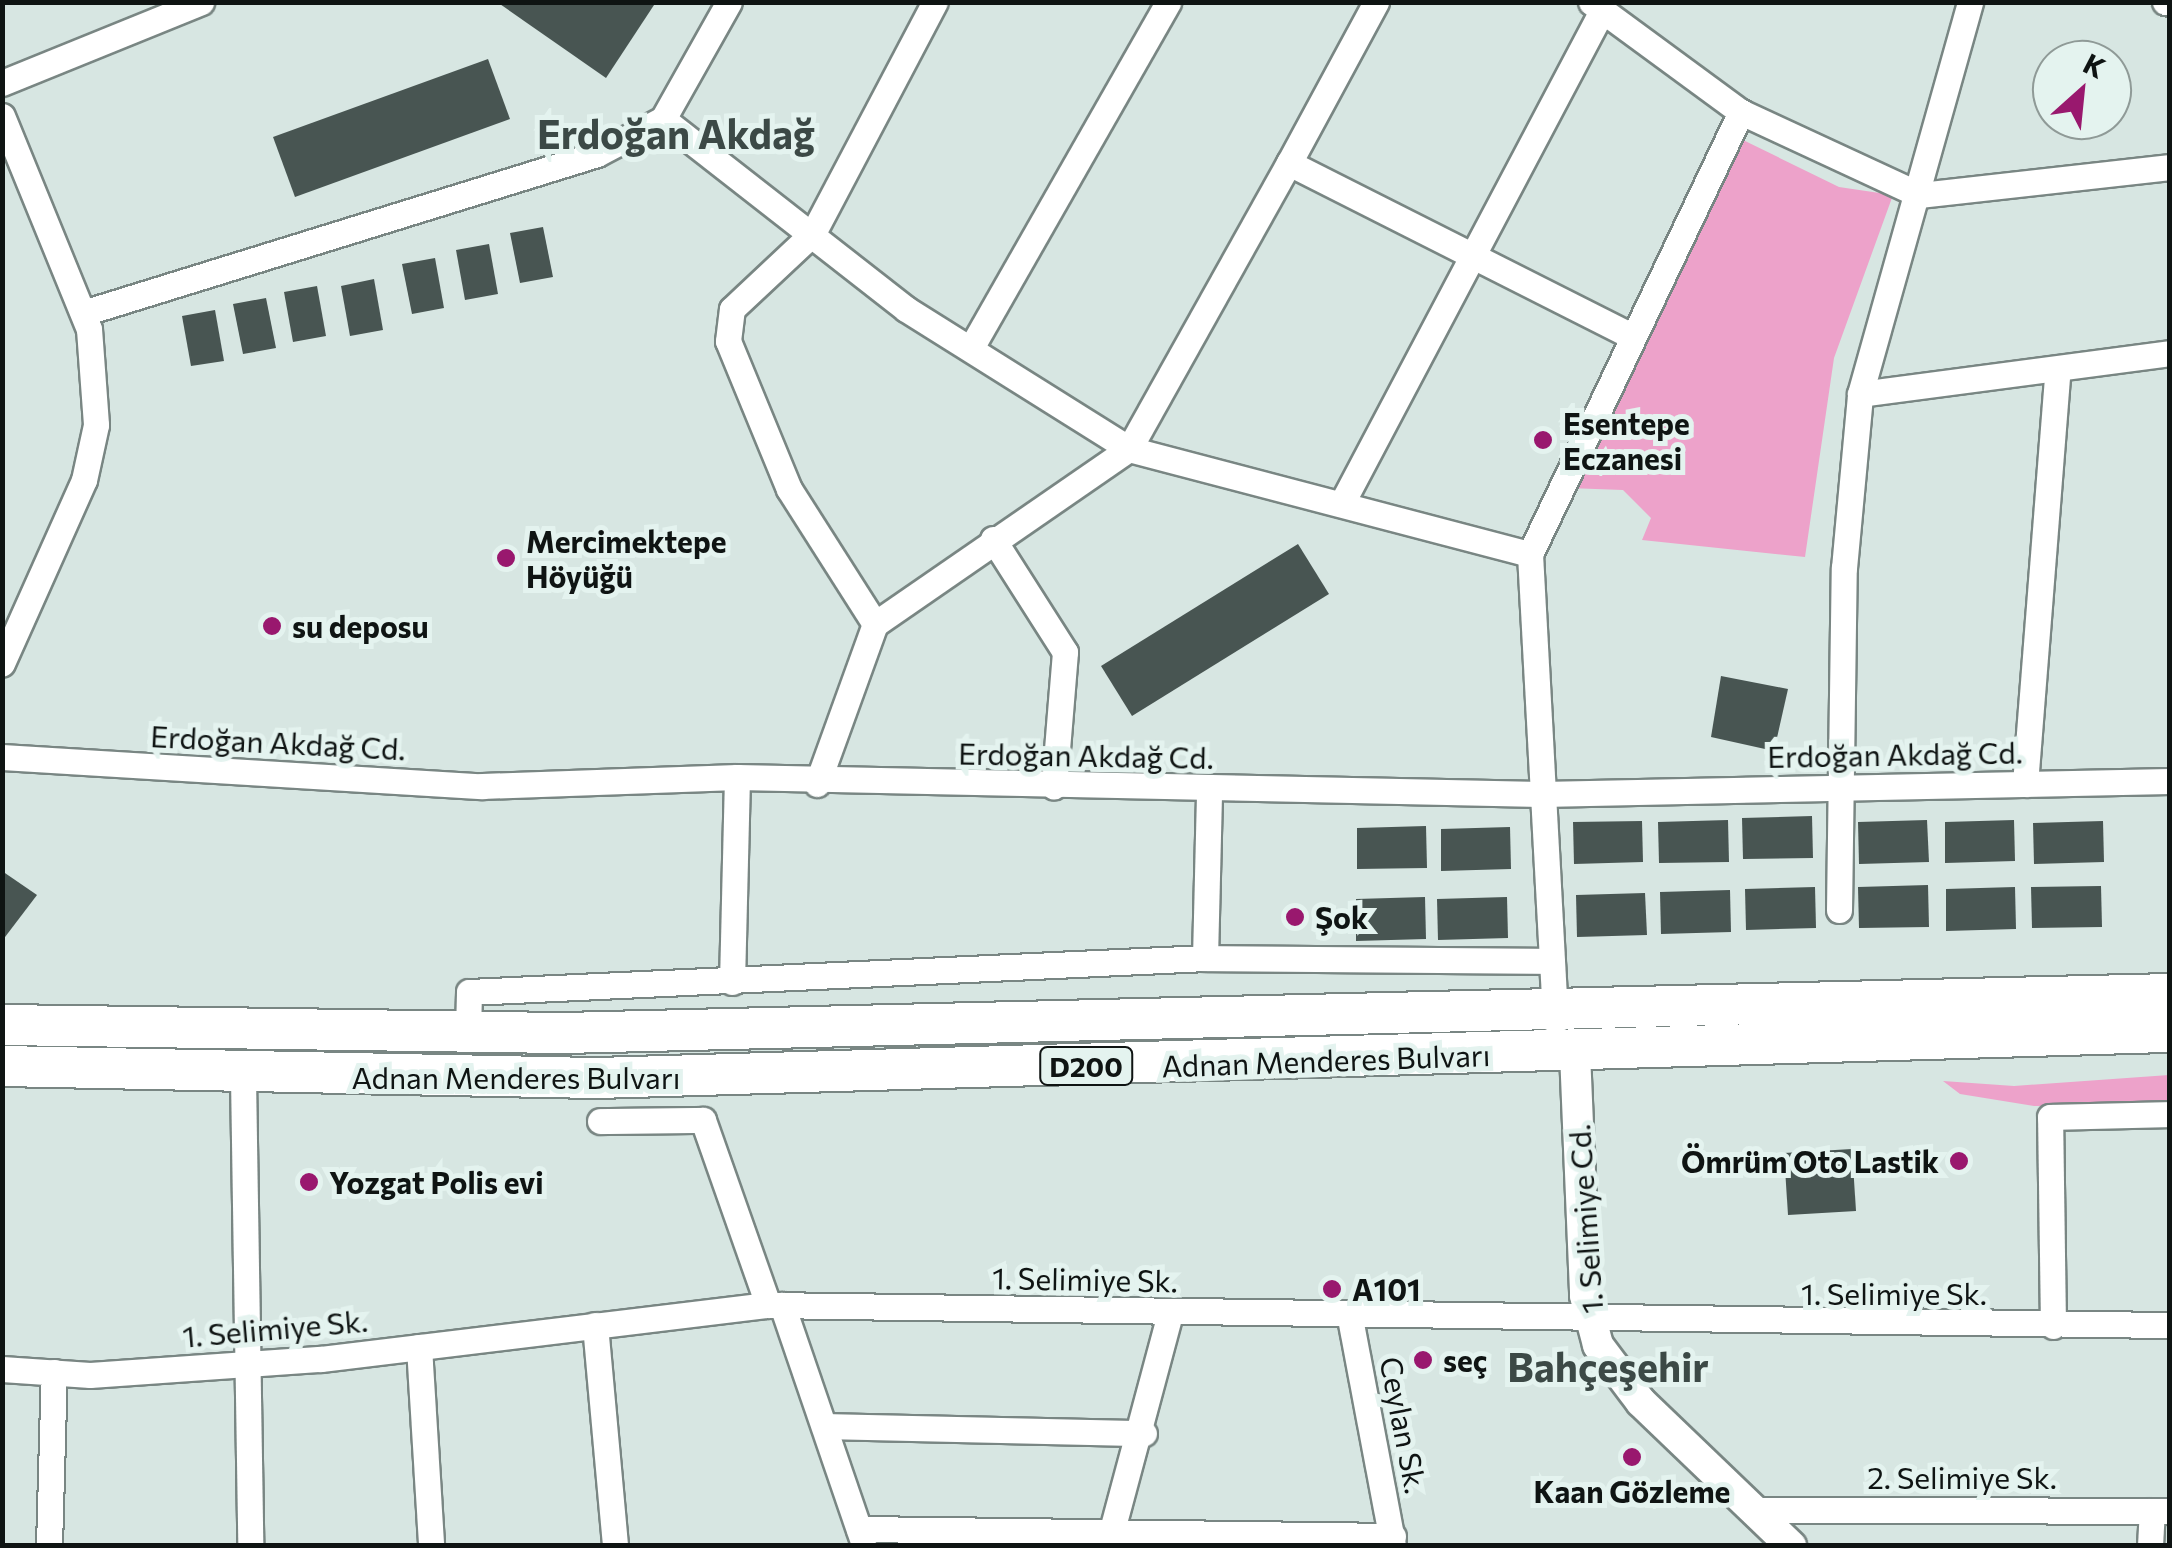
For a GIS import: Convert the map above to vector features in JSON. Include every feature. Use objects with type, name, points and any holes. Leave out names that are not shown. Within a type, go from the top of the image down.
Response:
[{"type":"highway","name":"Adnan Menderes Bulvarı","points":[[2,1025],[468,1033],[1549,1012],[2170,994]]},
{"type":"highway","name":"Adnan Menderes Bulvarı","points":[[2,1066],[243,1078],[616,1078],[1575,1053],[2170,1032]]},
{"type":"street","points":[[2,83],[202,2]]},
{"type":"street","points":[[83,313],[598,154],[663,119],[729,2]]},
{"type":"street","points":[[875,624],[789,489],[728,341],[732,310],[813,233],[935,2]]},
{"type":"street","points":[[971,348],[1168,2]]},
{"type":"street","points":[[816,784],[875,624],[992,538],[1129,449],[1376,2]]},
{"type":"street","points":[[1839,910],[1844,568],[1860,394],[1920,195],[1970,2]]},
{"type":"street","points":[[1343,501],[1466,254],[1597,6],[1741,112],[1920,195],[2170,167]]},
{"type":"street","points":[[1575,1053],[1549,1012],[1530,554],[1741,112]]},
{"type":"street","points":[[2,116],[83,313],[96,426],[84,480],[2,664]]},
{"type":"street","points":[[663,119],[725,175],[813,233],[906,310],[1129,449],[1343,501],[1530,554]]},
{"type":"street","points":[[1289,163],[1632,336]]},
{"type":"street","points":[[1860,394],[2057,374],[2170,352]]},
{"type":"street","points":[[2025,784],[2057,374]]},
{"type":"street","points":[[992,538],[1065,652],[1054,787]]},
{"type":"street","name":"Erdoğan Akdağ Cd.","points":[[2,757],[482,786],[737,778],[816,784],[1542,794],[2170,781]]},
{"type":"street","points":[[732,982],[737,778]]},
{"type":"street","points":[[1205,958],[1209,789]]},
{"type":"street","points":[[468,1033],[469,992],[1205,958],[1549,962]]},
{"type":"street","name":"1. Selimiye Cd.","points":[[1575,1053],[1592,1323],[1641,1402],[1790,1546]]},
{"type":"street","points":[[243,1078],[250,1546]]},
{"type":"street","points":[[2053,1326],[2050,1116],[2170,1114]]},
{"type":"street","points":[[600,1122],[703,1120],[824,1426],[862,1537],[1393,1541]]},
{"type":"street","name":"1. Selimiye Sk.","points":[[2,1369],[54,1372],[245,1364],[775,1305],[1592,1323],[2170,1326]]},
{"type":"street","points":[[1111,1539],[1144,1434],[1170,1314]]},
{"type":"street","name":"Ceylan Sk.","points":[[1350,1318],[1393,1541]]},
{"type":"street","points":[[596,1325],[614,1546]]},
{"type":"street","points":[[419,1347],[431,1546]]},
{"type":"street","points":[[49,1546],[54,1372]]},
{"type":"street","points":[[824,1426],[1144,1434]]},
{"type":"street","name":"2. Selimiye Sk.","points":[[1754,1510],[2161,1511]]},
{"type":"street","points":[[2150,1546],[2161,1511]]},
{"type":"shaded area","points":[[1743,140],[1839,187],[1893,195],[1834,358],[1805,557],[1642,540],[1651,518],[1623,490],[1568,488]]},
{"type":"shaded area","points":[[2169,1075],[2169,1105],[2034,1106],[1960,1094],[1943,1081],[2014,1086]]},
{"type":"building","points":[[497,2],[656,2],[606,78]]},
{"type":"building","points":[[488,59],[510,119],[295,197],[273,137]]},
{"type":"building","points":[[543,227],[553,277],[520,283],[510,233]]},
{"type":"building","points":[[489,244],[498,294],[465,300],[456,250]]},
{"type":"building","points":[[435,258],[444,308],[412,314],[402,264]]},
{"type":"building","points":[[374,279],[383,330],[350,336],[341,286]]},
{"type":"building","points":[[317,286],[326,336],[293,342],[284,292]]},
{"type":"building","points":[[266,298],[276,348],[243,354],[233,304]]},
{"type":"building","points":[[215,310],[224,361],[191,366],[182,316]]},
{"type":"building","points":[[1298,544],[1329,594],[1132,716],[1101,666]]},
{"type":"building","name":"su deposu","points":[[265,615],[281,616],[279,638],[264,636]]},
{"type":"building","points":[[1721,676],[1788,689],[1774,751],[1711,737]]},
{"type":"building","points":[[1812,816],[1813,858],[1743,859],[1742,818]]},
{"type":"building","points":[[1728,820],[1729,862],[1659,863],[1658,822]]},
{"type":"building","points":[[1927,820],[1929,862],[1859,864],[1858,822]]},
{"type":"building","points":[[2014,820],[2015,861],[1945,863],[1945,822]]},
{"type":"building","points":[[1642,821],[1643,862],[1574,864],[1573,822]]},
{"type":"building","points":[[2103,821],[2104,862],[2034,864],[2033,823]]},
{"type":"building","points":[[1426,826],[1427,868],[1357,869],[1357,828]]},
{"type":"building","points":[[1510,827],[1511,869],[1441,871],[1441,829]]},
{"type":"building","points":[[2,871],[37,895],[2,941]]},
{"type":"building","points":[[1928,885],[1929,927],[1859,928],[1858,887]]},
{"type":"building","points":[[2101,886],[2102,927],[2032,928],[2031,887]]},
{"type":"building","points":[[1815,887],[1816,928],[1746,930],[1745,889]]},
{"type":"building","points":[[2015,887],[2016,929],[1946,931],[1946,889]]},
{"type":"building","points":[[1730,890],[1731,932],[1661,934],[1660,892]]},
{"type":"building","points":[[1645,893],[1647,935],[1577,937],[1576,895]]},
{"type":"building","points":[[1425,897],[1426,939],[1356,941],[1356,899]]},
{"type":"building","points":[[1507,897],[1508,938],[1438,940],[1437,899]]},
{"type":"building","points":[[1852,1149],[1856,1211],[1788,1215],[1784,1153]]},
{"type":"place","name":"Esentepe Eczanesi","points":[[1543,440]]},
{"type":"place","name":"Mercimektepe Höyüğü","points":[[506,558]]},
{"type":"place","name":"su deposu","points":[[272,626]]},
{"type":"place","name":"Şok","points":[[1295,917]]},
{"type":"place","name":"Ömrüm Oto Lastik","points":[[1959,1161]]},
{"type":"place","name":"Yozgat Polis evi","points":[[309,1182]]},
{"type":"place","name":"A101","points":[[1332,1289]]},
{"type":"place","name":"seç","points":[[1423,1360]]},
{"type":"place","name":"Kaan Gözleme","points":[[1632,1457]]},
{"type":"district","name":"Erdoğan Akdağ","points":[[676,133]]},
{"type":"district","name":"Bahçeşehir","points":[[1608,1366]]}]
